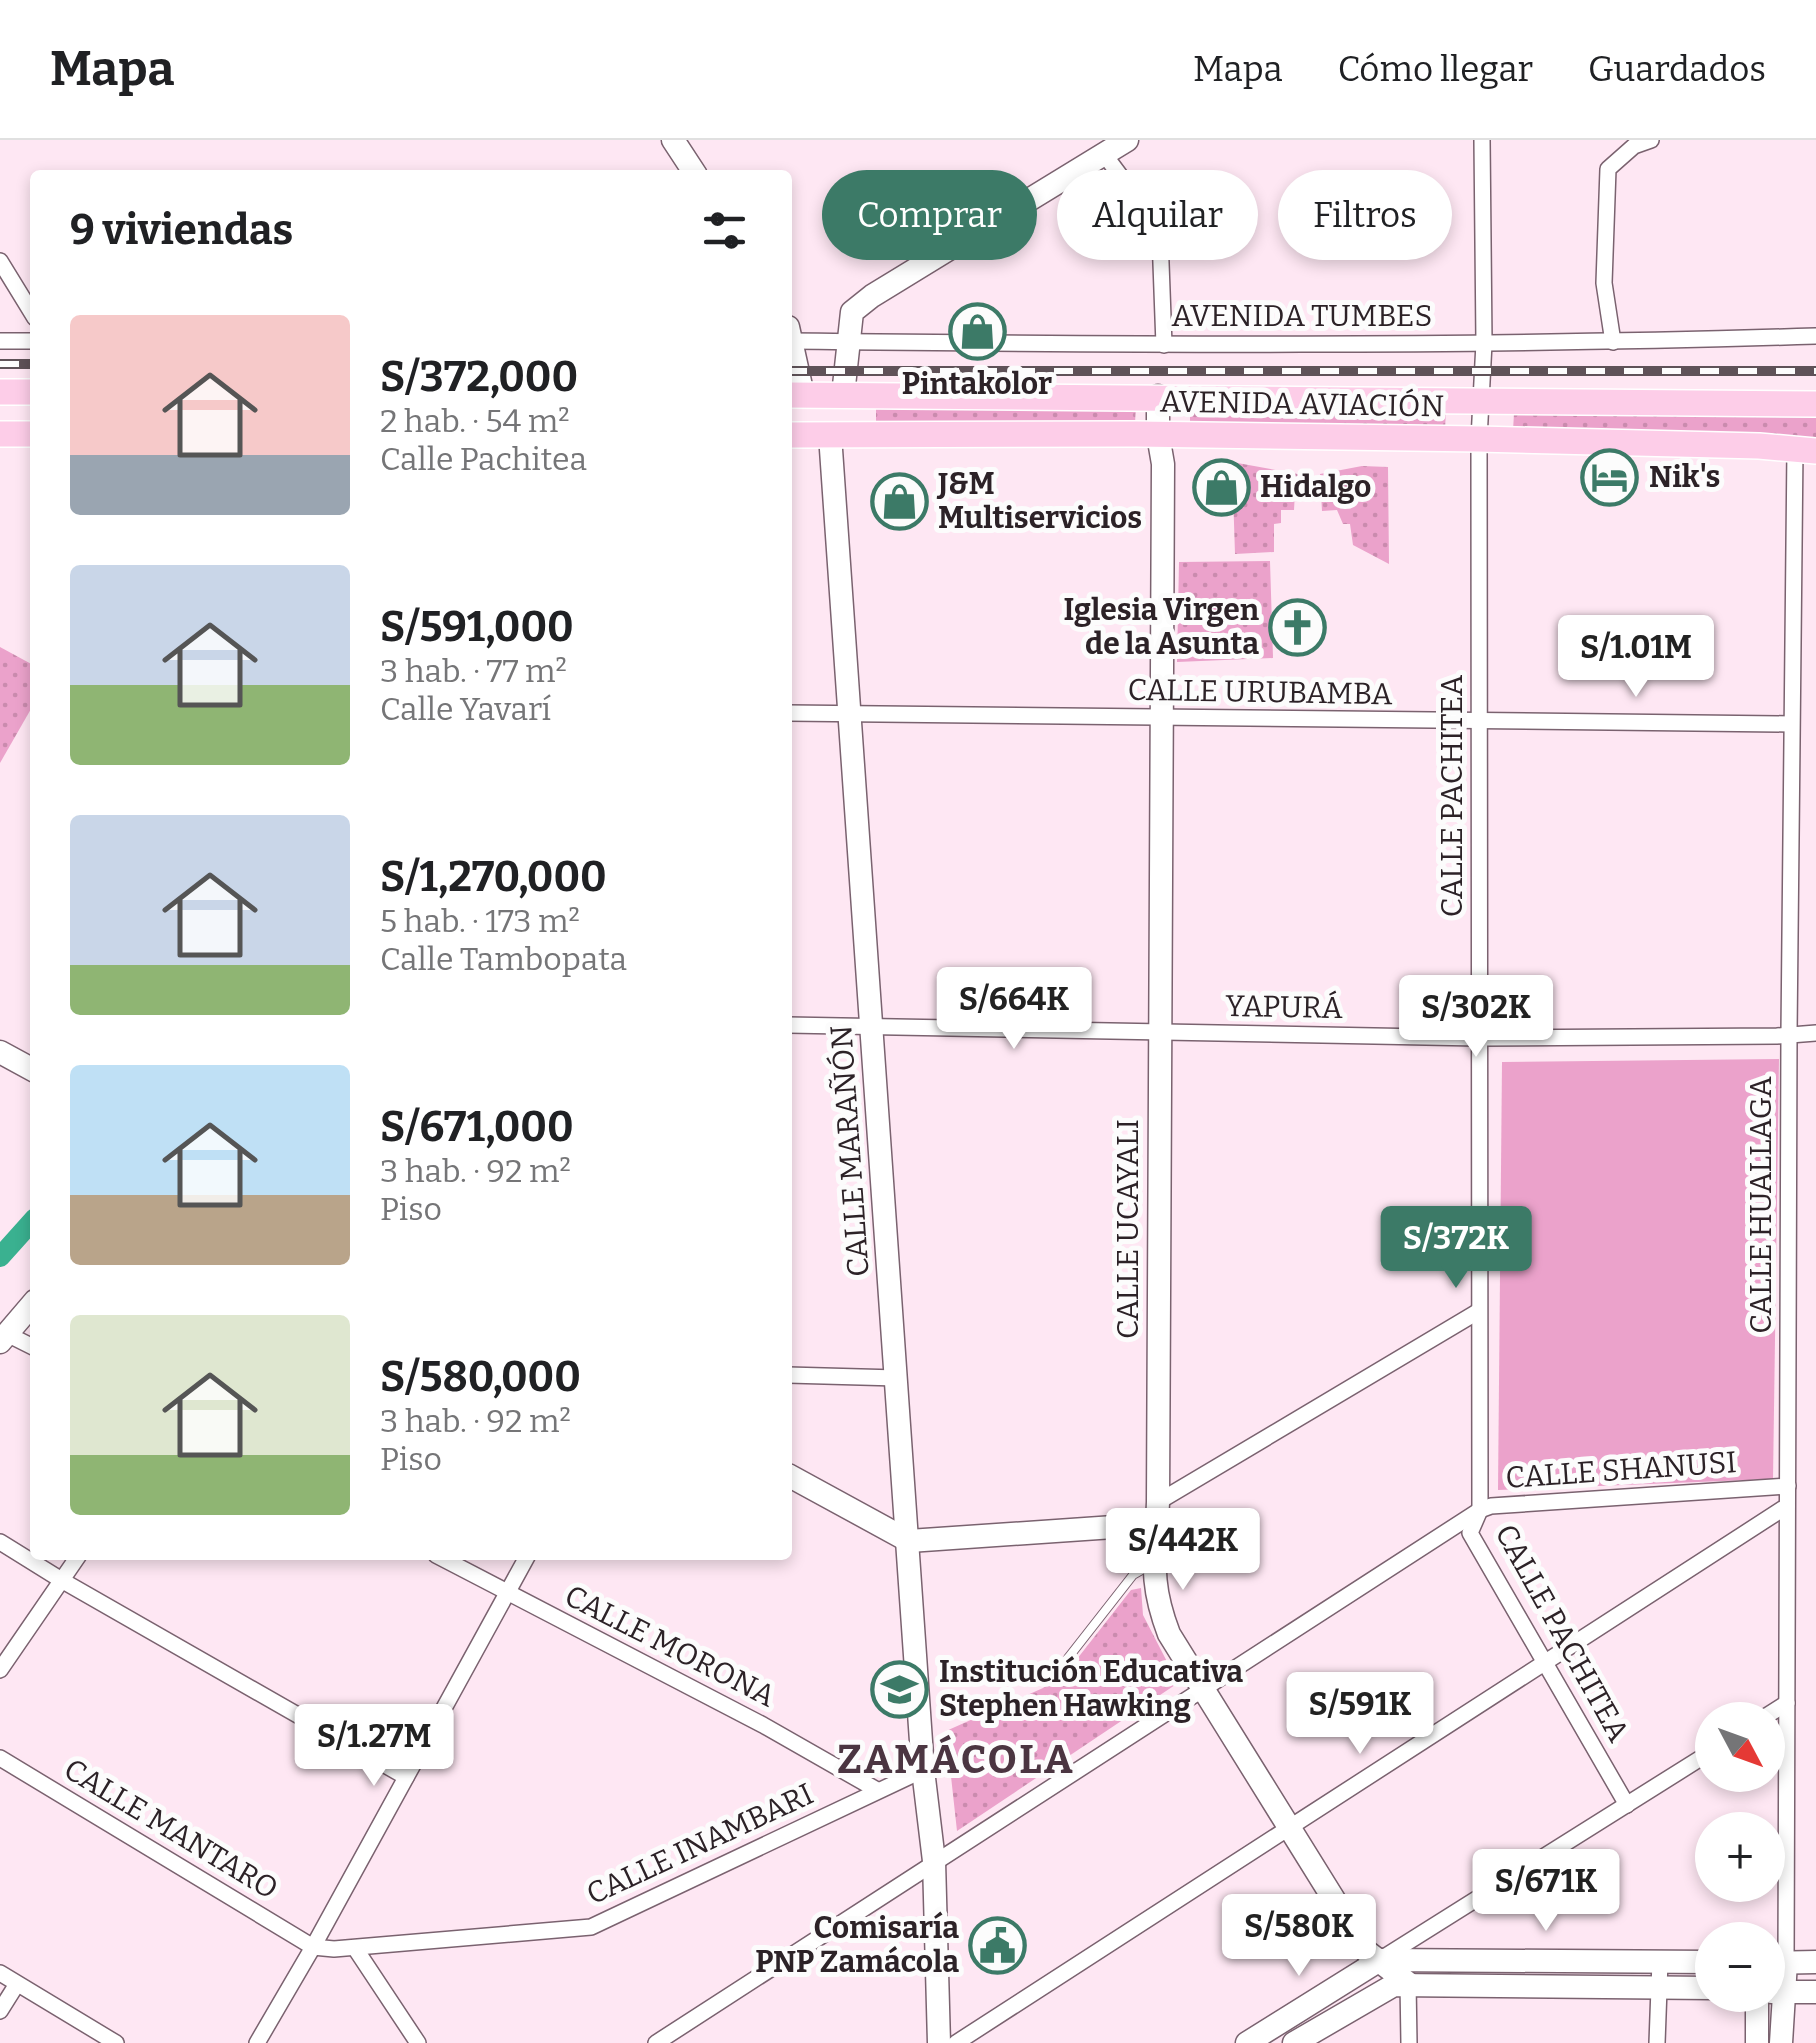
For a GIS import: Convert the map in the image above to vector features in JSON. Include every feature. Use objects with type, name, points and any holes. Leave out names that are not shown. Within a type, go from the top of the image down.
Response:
[{"type":"main road","points":[[0,392],[30,392]]},
{"type":"main road","name":"AVENIDA AVIACIÓN","points":[[795,395],[1816,404]]},
{"type":"main road","points":[[0,434],[30,434]]},
{"type":"main road","name":"AVENIDA AVIACIÓN","points":[[792,434],[1479,439],[1809,453]]},
{"type":"street","points":[[673,140],[693,170]]},
{"type":"street","points":[[843,395],[852,312],[1127,140]]},
{"type":"street","name":"CALLE PACHITEA","points":[[1482,140],[1480,1510],[1470,1532],[1628,1805]]},
{"type":"street","points":[[1613,342],[1604,283],[1608,170],[1634,146],[1651,140]]},
{"type":"street","points":[[1104,154],[1151,217],[1160,236],[1164,344]]},
{"type":"street","points":[[0,260],[30,310]]},
{"type":"street","name":"AVENIDA TUMBES","points":[[792,337],[849,343],[1164,344],[1613,342],[1816,336]]},
{"type":"street","points":[[0,341],[30,341]]},
{"type":"street","points":[[792,366],[795,395]]},
{"type":"street","name":"CALLE UCAYALI","points":[[1158,396],[1163,464],[1158,1513],[1152,1564],[1169,1634],[1201,1688],[1366,1951],[1408,1984]]},
{"type":"street","name":"CALLE MARAÑÓN","points":[[830,435],[923,1770],[934,1862],[939,2043]]},
{"type":"street","name":"CALLE HUALLAGA","points":[[1779,1922],[1787,1703],[1791,724],[1809,453]]},
{"type":"street","name":"CALLE URUBAMBA","points":[[792,713],[1791,724]]},
{"type":"street","name":"YAPURÁ","points":[[792,1025],[1478,1038],[1777,1036],[1816,1032]]},
{"type":"street","points":[[0,1052],[30,1068]]},
{"type":"street","points":[[30,1307],[3,1338],[30,1346]]},
{"type":"street","points":[[792,1476],[909,1541],[1158,1513],[1478,1312]]},
{"type":"street","points":[[792,1375],[897,1378]]},
{"type":"street","name":"CALLE SHANUSI","points":[[656,2043],[1480,1510],[1491,1506],[1788,1486]]},
{"type":"street","points":[[956,2043],[1788,1506]]},
{"type":"street","points":[[0,1542],[63,1582],[406,1777]]},
{"type":"street","points":[[0,1670],[76,1560]]},
{"type":"street","name":"CALLE MORONA","points":[[445,1560],[851,1772],[878,1790]]},
{"type":"street","points":[[256,2043],[313,1947],[525,1560]]},
{"type":"street","name":"CALLE MANTARO","points":[[0,1758],[313,1947]]},
{"type":"street","points":[[1247,2043],[1695,1762]]},
{"type":"street","name":"CALLE INAMBARI","points":[[313,1947],[355,1948],[592,1927],[923,1770]]},
{"type":"street","points":[[355,1948],[418,2043]]},
{"type":"street","points":[[1380,1960],[1695,1962]]},
{"type":"street","points":[[1657,2043],[1660,1961]]},
{"type":"street","points":[[1785,1962],[1816,1962]]},
{"type":"street","points":[[0,1972],[116,2043]]},
{"type":"street","points":[[0,2011],[17,1984]]},
{"type":"street","points":[[1408,1984],[1409,2043]]},
{"type":"street","points":[[1294,2043],[1378,1993],[1408,1984],[1695,1988]]},
{"type":"street","points":[[1785,1992],[1816,1992]]},
{"type":"street","points":[[1757,2012],[1757,2043]]},
{"type":"street","points":[[1777,2012],[1781,2043]]},
{"type":"lane","points":[[1068,1658],[1133,1575],[1152,1564]]},
{"type":"shaded area","points":[[876,405],[1136,405],[1135,423],[876,423]]},
{"type":"shaded area","points":[[1190,405],[1446,409],[1445,430],[1190,426]]},
{"type":"shaded area","points":[[1514,413],[1816,414],[1816,442],[1513,431]]},
{"type":"shaded area","points":[[1232,462],[1303,475],[1301,491],[1295,492],[1294,510],[1281,510],[1281,523],[1274,524],[1274,552],[1235,554]]},
{"type":"shaded area","points":[[1362,466],[1388,467],[1389,564],[1353,545],[1350,524],[1343,524],[1337,510],[1322,511],[1320,474]]},
{"type":"shaded area","points":[[1270,561],[1273,658],[1177,662],[1179,562]]},
{"type":"shaded area","points":[[0,647],[30,663],[30,711],[0,763]]},
{"type":"shaded area","points":[[1779,1059],[1773,1479],[1498,1490],[1502,1062]]},
{"type":"shaded area","points":[[1141,1588],[1143,1615],[1178,1683],[957,1831],[946,1731],[1043,1688],[1077,1659],[1131,1590]]},
{"type":"waterway","points":[[0,1257],[30,1224]]},
{"type":"railway","points":[[0,364],[30,364]]},
{"type":"railway","points":[[792,371],[1816,371]]},
{"type":"place","name":"Pintakolor","points":[[977,332]]},
{"type":"place","name":"Nik's","points":[[1610,477]]},
{"type":"place","name":"Hidalgo","points":[[1221,487]]},
{"type":"place","name":"J&M Multiservicios","points":[[899,501]]},
{"type":"place","name":"Iglesia Virgen de la Asunta","points":[[1298,627]]},
{"type":"place","name":"Institución Educativa Stephen Hawking","points":[[900,1689]]},
{"type":"place","name":"Comisaría PNP Zamácola","points":[[998,1945]]},
{"type":"district","name":"ZAMÁCOLA","points":[[956,1759]]}]
